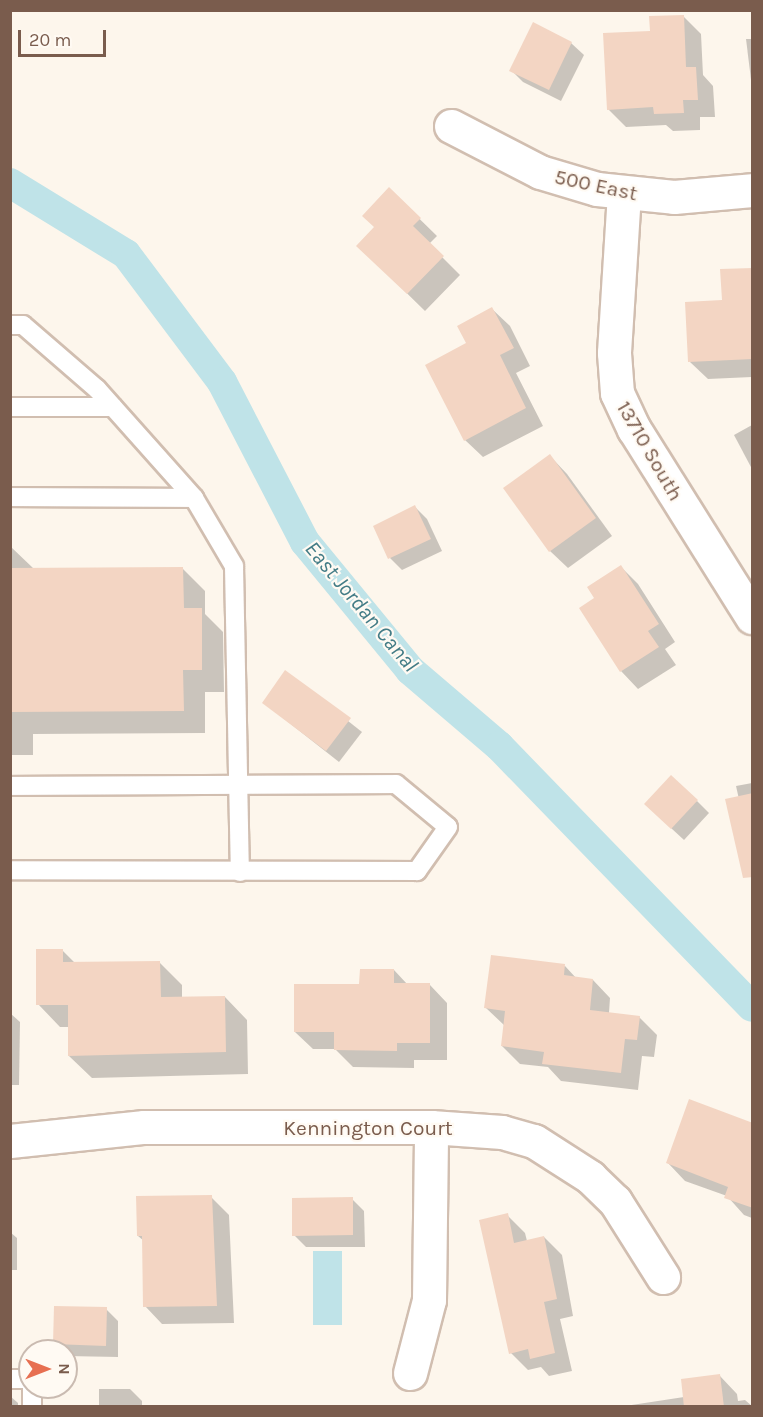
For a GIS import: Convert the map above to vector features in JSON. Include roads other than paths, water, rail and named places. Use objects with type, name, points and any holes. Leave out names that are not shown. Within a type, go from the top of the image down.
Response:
[{"type":"street","name":"500 East","points":[[451,126],[540,172],[624,193],[674,198],[753,190]]},
{"type":"street","name":"13710 South","points":[[624,193],[614,354],[617,393],[634,429],[753,617]]},
{"type":"street","name":"Kennington Court","points":[[10,1142],[144,1127],[431,1127],[502,1132],[534,1141],[563,1156],[615,1201],[663,1276]]},
{"type":"street","points":[[410,1372],[429,1300],[431,1127]]},
{"type":"lane","points":[[10,325],[23,325],[113,407],[194,498],[234,566],[240,872]]},
{"type":"lane","points":[[10,407],[113,407]]},
{"type":"lane","points":[[10,497],[194,498]]},
{"type":"lane","points":[[10,786],[396,784],[448,827],[417,871],[10,870]]},
{"type":"water","points":[[313,1251],[342,1251],[342,1325],[313,1325]]},
{"type":"waterway","name":"East Jordan Canal","points":[[10,183],[126,254],[222,382],[305,542],[410,670],[499,746],[752,1007]]}]
